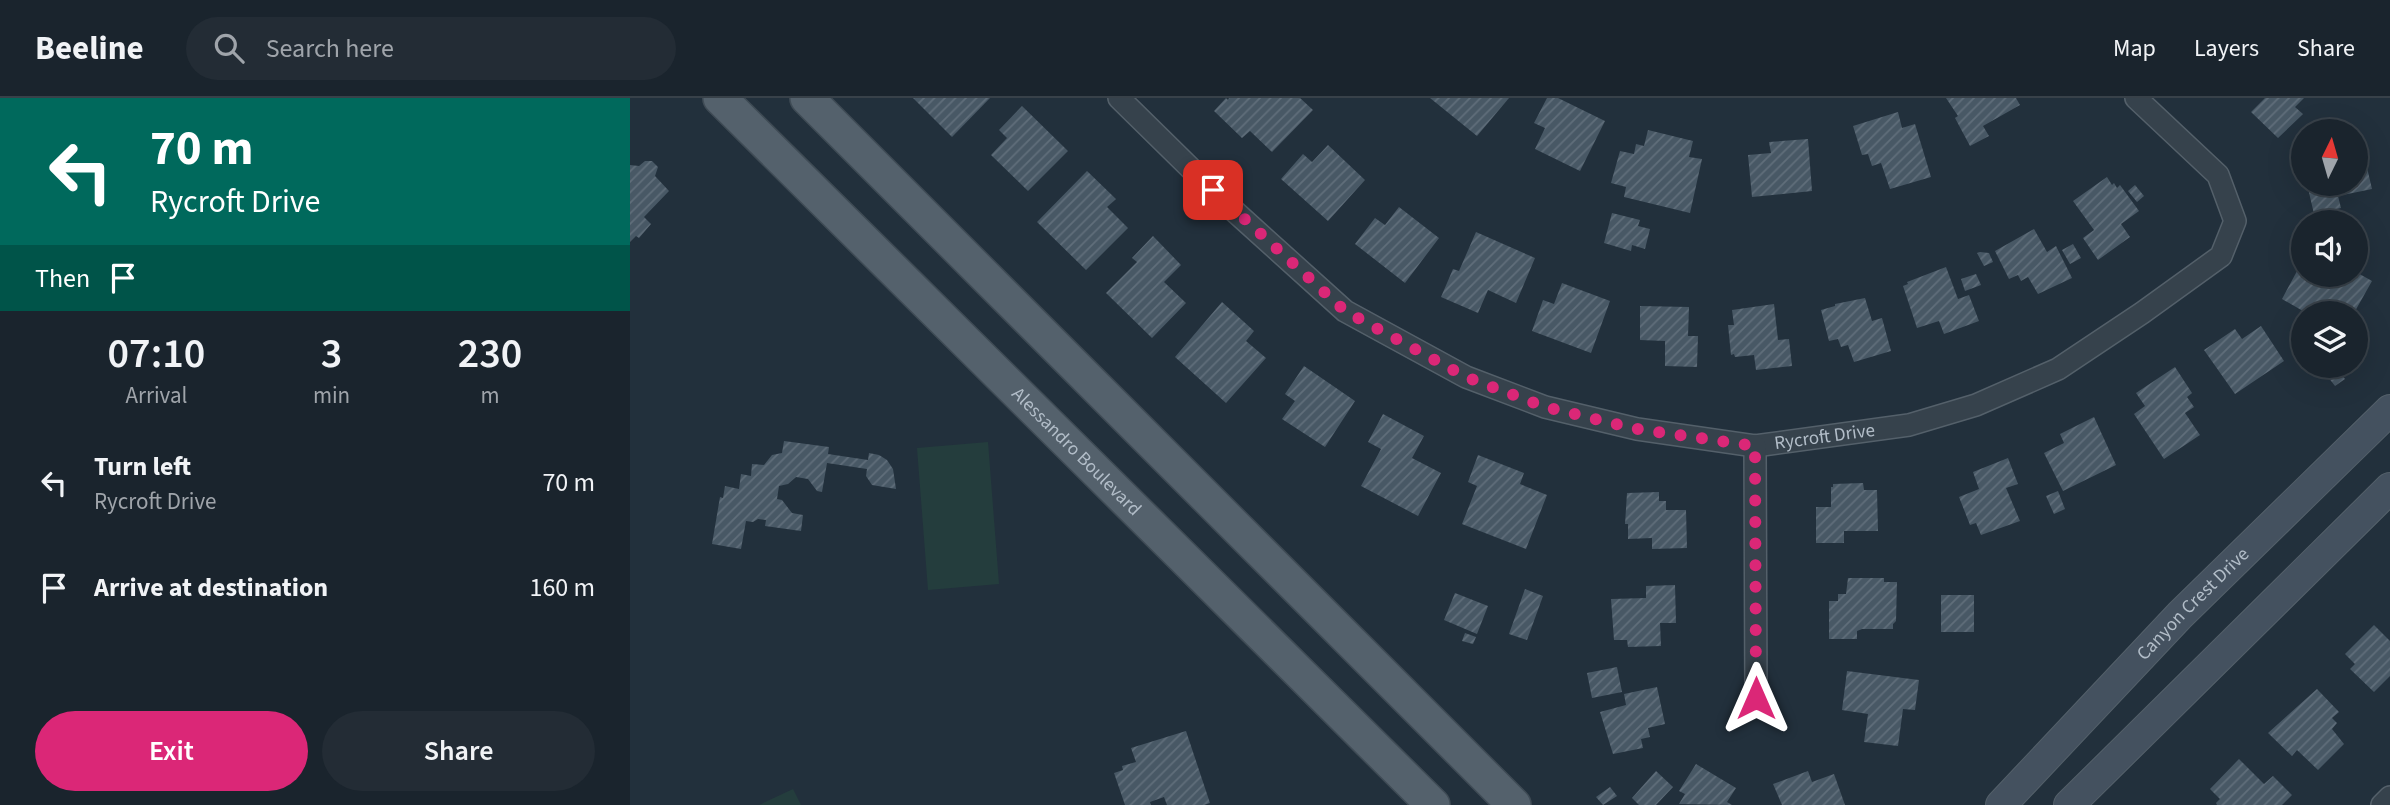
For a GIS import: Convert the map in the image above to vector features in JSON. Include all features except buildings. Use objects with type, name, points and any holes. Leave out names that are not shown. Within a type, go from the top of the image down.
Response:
[{"type":"main road","name":"Alessandro Boulevard","points":[[720,98],[1433,805]]},
{"type":"main road","points":[[807,98],[1514,805]]},
{"type":"main road","name":"Canyon Crest Drive","points":[[2001,805],[2180,615],[2390,410]]},
{"type":"main road","points":[[2069,805],[2390,488]]},
{"type":"street","name":"Rycroft Drive","points":[[1119,98],[1232,209],[1345,311],[1381,331],[1466,377],[1545,407],[1637,429],[1755,446],[1909,425],[1976,405],[2058,369],[2221,256],[2235,221],[2218,175],[2136,98]]},
{"type":"street","points":[[1755,446],[1756,698]]},
{"type":"street","points":[[2382,805],[2390,797]]},
{"type":"green space","points":[[988,442],[999,584],[928,590],[917,448]]},
{"type":"green space","points":[[793,789],[801,805],[759,805]]},
{"type":"route","points":[[1213,190],[1345,311],[1466,377],[1545,407],[1637,429],[1755,446],[1756,698]]}]
